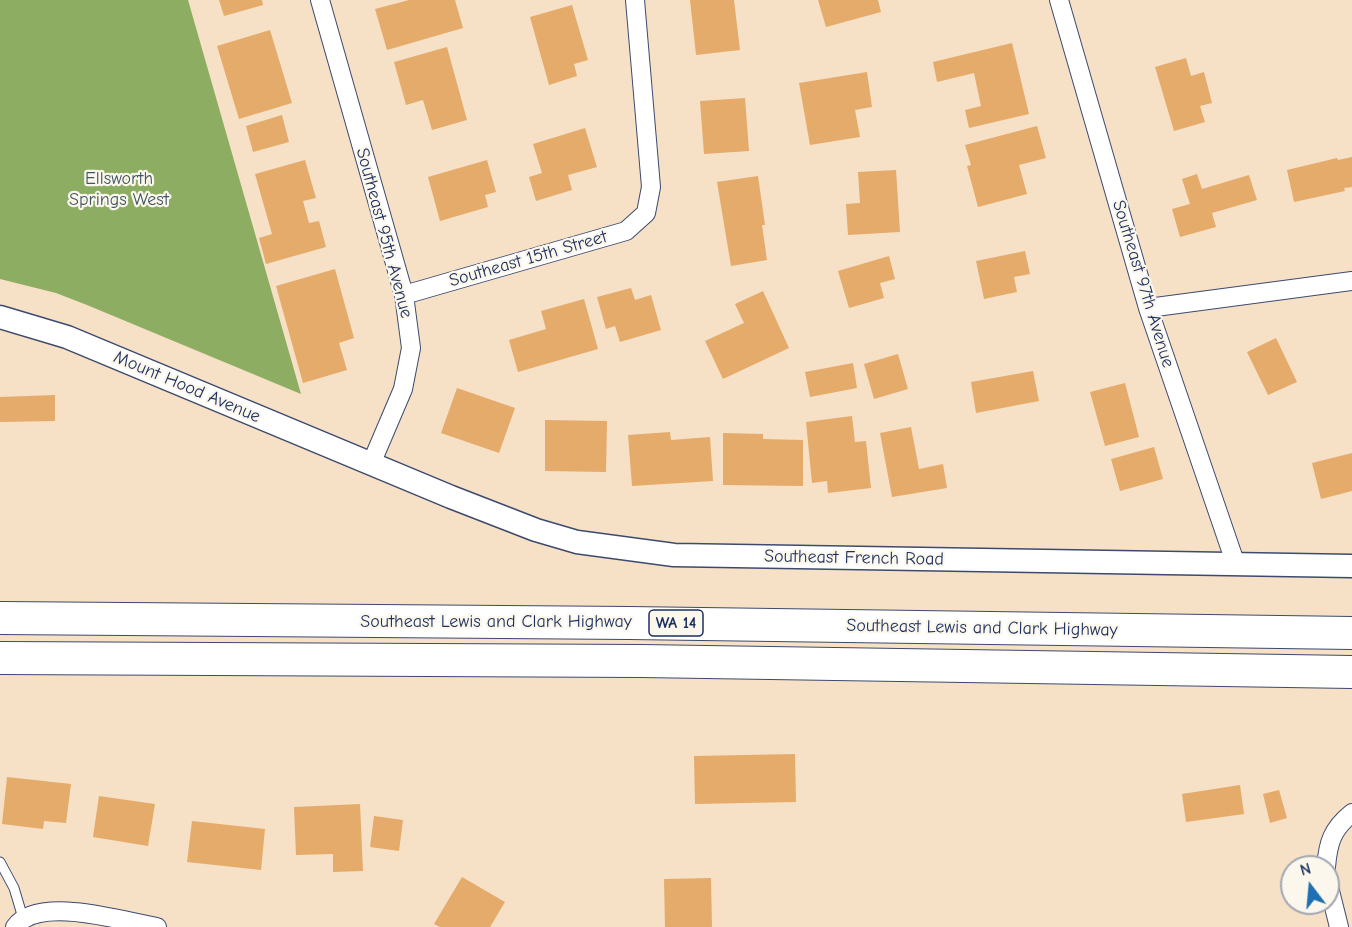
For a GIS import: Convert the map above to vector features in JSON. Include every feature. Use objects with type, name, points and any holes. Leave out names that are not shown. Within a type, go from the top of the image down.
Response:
[{"type":"highway","name":"Southeast Lewis and Clark Highway","points":[[0,618],[629,622],[1352,633]]},
{"type":"highway","name":"WA 14","points":[[0,658],[641,661],[1352,672]]},
{"type":"street","name":"Southeast 95th Avenue","points":[[320,0],[404,295],[411,348],[403,389],[371,464]]},
{"type":"street","name":"Southeast 15th Street","points":[[404,295],[626,231],[646,213],[651,187],[635,0]]},
{"type":"street","name":"Southeast 97th Avenue","points":[[1059,0],[1148,308],[1236,565]]},
{"type":"street","points":[[1148,308],[1352,281]]},
{"type":"street","name":"Mount Hood Avenue","points":[[0,317],[67,337],[371,464]]},
{"type":"street","name":"Southeast French Road","points":[[371,464],[537,530],[577,542],[674,555],[1352,566]]},
{"type":"street","points":[[1327,855],[1328,842],[1348,816]]},
{"type":"street","points":[[19,923],[44,911],[63,910],[157,927]]},
{"type":"lane","points":[[0,862],[14,888],[19,923]]},
{"type":"green space","name":"Ellsworth Springs West","points":[[0,0],[188,0],[301,394],[56,293],[0,279]]},
{"type":"building","points":[[219,0],[262,0],[263,5],[224,16]]},
{"type":"building","points":[[409,0],[455,0],[463,28],[387,50],[375,9]]},
{"type":"building","points":[[690,0],[734,0],[740,50],[696,55]]},
{"type":"building","points":[[818,0],[878,0],[881,12],[826,27]]},
{"type":"building","points":[[572,5],[588,60],[574,64],[577,76],[549,85],[530,17]]},
{"type":"building","points":[[270,30],[292,103],[239,119],[217,46]]},
{"type":"building","points":[[1012,43],[1029,114],[969,128],[965,110],[981,106],[974,73],[937,82],[933,62]]},
{"type":"building","points":[[447,47],[467,120],[432,130],[423,100],[406,105],[394,62]]},
{"type":"building","points":[[1186,58],[1191,76],[1204,72],[1212,103],[1200,106],[1205,122],[1174,131],[1155,67]]},
{"type":"building","points":[[867,72],[872,107],[855,110],[860,137],[810,145],[799,83]]},
{"type":"building","points":[[745,98],[749,151],[704,154],[700,101]]},
{"type":"building","points":[[282,115],[289,142],[253,152],[246,126]]},
{"type":"building","points":[[1037,126],[1046,158],[1019,165],[1027,194],[978,207],[967,166],[971,165],[965,145]]},
{"type":"building","points":[[585,128],[597,167],[568,175],[572,190],[536,201],[529,177],[542,173],[533,144]]},
{"type":"building","points":[[1352,157],[1352,187],[1344,188],[1345,191],[1294,202],[1287,170],[1337,158],[1338,160]]},
{"type":"building","points":[[305,160],[316,198],[303,201],[309,223],[319,221],[326,247],[266,264],[259,238],[272,234],[255,174]]},
{"type":"building","points":[[487,160],[496,192],[485,195],[488,207],[440,221],[428,177]]},
{"type":"building","points":[[896,170],[900,232],[848,235],[846,204],[860,203],[858,172]]},
{"type":"building","points":[[1197,174],[1202,189],[1249,175],[1257,200],[1212,213],[1216,227],[1180,237],[1172,209],[1190,204],[1182,179]]},
{"type":"building","points":[[758,176],[767,260],[731,266],[717,182]]},
{"type":"building","points":[[1025,251],[1030,274],[1014,277],[1017,292],[984,299],[976,261]]},
{"type":"building","points":[[889,256],[895,279],[880,283],[884,298],[849,308],[838,271]]},
{"type":"building","points":[[335,269],[354,338],[339,343],[347,370],[303,383],[276,286]]},
{"type":"building","points":[[631,288],[635,300],[651,295],[661,330],[620,342],[615,326],[606,329],[597,297]]},
{"type":"building","points":[[763,291],[789,348],[723,379],[705,341],[744,323],[735,304]]},
{"type":"building","points":[[584,299],[598,349],[518,372],[509,340],[546,329],[541,311]]},
{"type":"building","points":[[1276,338],[1297,382],[1268,395],[1247,352]]},
{"type":"building","points":[[898,354],[908,389],[874,399],[864,364]]},
{"type":"building","points":[[853,363],[857,388],[810,397],[805,372]]},
{"type":"building","points":[[1033,371],[1039,401],[976,413],[971,382]]},
{"type":"building","points":[[1125,383],[1139,437],[1105,446],[1090,392]]},
{"type":"building","points":[[457,388],[515,408],[499,453],[441,433]]},
{"type":"building","points":[[55,395],[55,421],[0,422],[0,397]]},
{"type":"building","points":[[852,416],[855,442],[866,441],[871,488],[828,493],[827,481],[812,483],[806,422]]},
{"type":"building","points":[[545,420],[607,421],[606,472],[545,471]]},
{"type":"building","points":[[911,427],[919,469],[943,464],[947,488],[892,497],[880,433]]},
{"type":"building","points":[[670,432],[671,440],[710,437],[713,481],[632,486],[628,435]]},
{"type":"building","points":[[723,433],[763,434],[763,439],[803,440],[803,486],[723,485]]},
{"type":"building","points":[[1154,447],[1163,479],[1120,491],[1111,459]]},
{"type":"building","points":[[1352,453],[1352,491],[1321,499],[1312,463]]},
{"type":"building","points":[[795,754],[796,802],[695,804],[694,756]]},
{"type":"building","points":[[7,777],[71,784],[66,823],[44,821],[43,829],[2,824]]},
{"type":"building","points":[[1240,785],[1244,814],[1186,822],[1182,794]]},
{"type":"building","points":[[1279,790],[1287,818],[1270,823],[1263,794]]},
{"type":"building","points":[[99,796],[155,804],[148,846],[93,837]]},
{"type":"building","points":[[360,804],[363,871],[333,872],[333,854],[296,855],[294,807]]},
{"type":"building","points":[[374,816],[403,820],[399,851],[370,847]]},
{"type":"building","points":[[192,821],[265,829],[261,870],[187,862]]},
{"type":"building","points":[[462,877],[505,902],[490,927],[440,927],[434,924]]},
{"type":"building","points":[[711,878],[712,927],[665,927],[664,879]]}]
